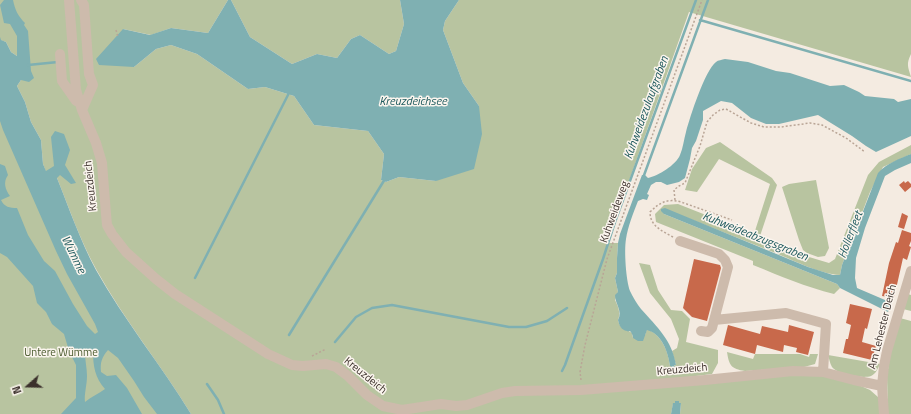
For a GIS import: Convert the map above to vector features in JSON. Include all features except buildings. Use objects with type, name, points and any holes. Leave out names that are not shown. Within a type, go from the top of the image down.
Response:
[{"type":"street","name":"Kreuzdeich","points":[[69,0],[76,90],[102,163],[107,224],[112,234],[126,252],[161,283],[268,354],[292,366],[326,364],[336,367],[383,406],[402,410],[441,404],[456,406],[502,393],[516,391],[581,390],[793,371],[823,372],[882,386]]},
{"type":"street","points":[[82,0],[84,5],[89,74],[93,85],[82,110]]},
{"type":"street","points":[[60,54],[62,81],[82,110]]},
{"type":"street","points":[[680,241],[718,254],[725,260],[728,267],[712,328],[708,332],[701,331]]},
{"type":"street","name":"Am Lehester Deich","points":[[884,414],[882,386],[884,366],[911,270]]},
{"type":"street","points":[[714,320],[786,313],[826,324],[823,372]]},
{"type":"path","name":"Kuhweideweg","points":[[581,390],[580,372],[585,346],[607,259],[702,0]]},
{"type":"path","points":[[116,30],[118,36]]},
{"type":"path","points":[[675,200],[674,190],[685,183],[708,122],[713,114],[720,110],[726,109],[751,123],[764,127],[781,128],[810,123],[822,125],[846,138],[865,152]]},
{"type":"path","points":[[680,241],[660,230],[654,225],[650,217],[650,212],[663,202],[675,200],[732,220]]},
{"type":"green space","points":[[0,0],[228,0],[208,33],[171,28],[151,35],[123,29],[134,67],[156,49],[171,45],[197,54],[248,89],[265,87],[294,96],[314,125],[368,131],[384,154],[381,180],[386,182],[399,177],[436,181],[479,106],[463,83],[443,30],[445,21],[459,0],[911,0],[911,54],[908,60],[908,66],[911,77],[689,12],[607,243],[618,243],[617,273],[615,278],[618,292],[615,300],[619,312],[618,320],[621,327],[632,333],[633,338],[645,335],[647,329],[657,335],[666,349],[670,366],[676,365],[672,351],[677,348],[679,339],[671,319],[650,293],[639,263],[650,265],[658,290],[671,310],[682,311],[690,319],[686,342],[718,350],[718,363],[712,374],[672,379],[792,375],[822,376],[861,386],[870,390],[878,397],[881,414],[680,414],[681,403],[676,401],[673,404],[671,414],[191,414],[107,288],[85,247],[57,178],[46,172],[43,164],[41,140],[31,122],[25,102],[17,86],[21,80],[17,56],[11,52],[6,42],[0,40]]},
{"type":"green space","points":[[231,0],[400,0],[404,24],[396,51],[389,54],[360,35],[351,39],[337,58],[317,54],[292,64],[250,37]]},
{"type":"green space","name":"Untere Wümme","points":[[0,69],[37,168],[174,414],[0,414]]},
{"type":"green space","points":[[720,142],[772,178],[777,185],[760,236],[809,257],[829,263],[835,259],[868,175],[879,162],[911,145],[911,154],[883,167],[870,192],[842,265],[840,275],[823,272],[797,263],[773,252],[663,209],[664,214],[837,284],[840,288],[834,294],[803,285],[753,265],[753,261],[656,222],[655,214],[664,205],[678,204],[754,234],[770,184],[719,159],[697,192],[685,190],[692,169],[706,148]]},
{"type":"green space","points":[[816,180],[829,248],[825,256],[818,257],[803,250],[782,187],[789,184]]},
{"type":"green space","points":[[908,294],[911,295],[911,311],[903,309]]},
{"type":"green space","points":[[900,318],[911,321],[911,414],[888,414],[887,377],[890,355]]},
{"type":"green space","points":[[727,352],[753,359],[755,354],[800,354],[809,357],[810,354],[818,354],[815,364],[804,367],[745,371],[732,366]]},
{"type":"green space","points":[[828,355],[880,364],[876,372],[871,376],[867,377],[844,374],[835,370],[831,366]]},
{"type":"water","name":"Wümme","points":[[4,0],[13,0],[17,13],[25,23],[24,25],[28,31],[31,71],[34,78],[29,82],[21,80],[17,86],[25,102],[31,122],[41,140],[43,164],[46,171],[54,166],[51,137],[55,131],[64,134],[70,150],[65,165],[76,183],[71,184],[60,175],[57,178],[85,247],[96,270],[118,307],[191,414],[157,414],[118,358],[108,350],[102,360],[101,372],[107,376],[116,375],[127,388],[142,414],[61,414],[76,398],[76,365],[69,351],[64,334],[52,324],[46,312],[37,303],[33,286],[7,257],[0,253],[0,164],[5,166],[8,175],[5,186],[10,196],[1,200],[2,202],[8,207],[17,208],[28,235],[44,261],[55,271],[87,326],[95,334],[98,332],[56,251],[0,121],[0,37],[1,40],[6,42],[11,52],[17,56],[17,36],[10,24],[4,23],[0,5]],"holes":[[[93,351],[95,372],[105,389],[85,402],[87,376],[85,353]]]},
{"type":"water","name":"Kreuzdeichsee","points":[[228,0],[231,0],[250,37],[292,64],[317,54],[337,58],[351,39],[360,35],[389,54],[396,51],[404,24],[400,0],[459,0],[445,21],[443,30],[463,83],[479,106],[482,134],[474,169],[436,181],[399,177],[386,182],[381,180],[384,154],[368,131],[314,125],[294,96],[265,87],[248,89],[197,54],[171,45],[156,49],[134,67],[99,65],[96,59],[123,29],[150,35],[171,28],[208,33]]},
{"type":"water","points":[[725,59],[748,62],[776,71],[790,73],[830,86],[844,85],[865,96],[894,99],[898,102],[911,99],[911,136],[876,152],[818,115],[779,124],[766,124],[751,118],[732,103],[721,101],[703,111],[703,120],[692,148],[685,178],[679,182],[667,185],[661,182],[656,182],[651,185],[647,194],[649,195],[647,200],[643,199],[638,201],[629,225],[626,239],[625,251],[627,280],[630,291],[640,307],[663,334],[671,348],[676,365],[672,368],[670,366],[666,350],[657,335],[647,330],[643,341],[638,341],[633,338],[630,331],[623,330],[620,325],[618,320],[620,314],[615,295],[618,292],[615,278],[617,273],[618,243],[642,175],[645,175],[648,178],[657,175],[666,170],[678,159],[698,94],[707,74],[717,61]]},
{"type":"water","points":[[911,154],[911,163],[885,176],[865,228],[856,258],[855,278],[857,288],[892,303],[888,312],[840,288],[837,284],[664,214],[661,211],[661,209],[665,208],[808,267],[833,275],[840,275],[842,265],[878,173],[889,164]]},
{"type":"water","points":[[675,401],[679,401],[679,403],[681,403],[680,414],[671,414],[673,403],[675,403]]},
{"type":"waterway","name":"Kuhweidezulaufgraben","points":[[562,371],[696,0]]},
{"type":"waterway","name":"Kuhweideabzugsgraben","points":[[643,178],[708,0]]},
{"type":"waterway","points":[[700,20],[911,81]]},
{"type":"waterway","points":[[28,65],[58,62]]},
{"type":"waterway","points":[[195,278],[290,91]]},
{"type":"waterway","points":[[289,335],[385,179]]},
{"type":"waterway","points":[[335,342],[356,317],[372,308],[392,305],[509,327],[526,327],[547,321],[567,308]]},
{"type":"waterway","points":[[207,384],[218,400],[224,414]]},
{"type":"water label","name":"Hollerfleet","points":[[851,235]]}]
